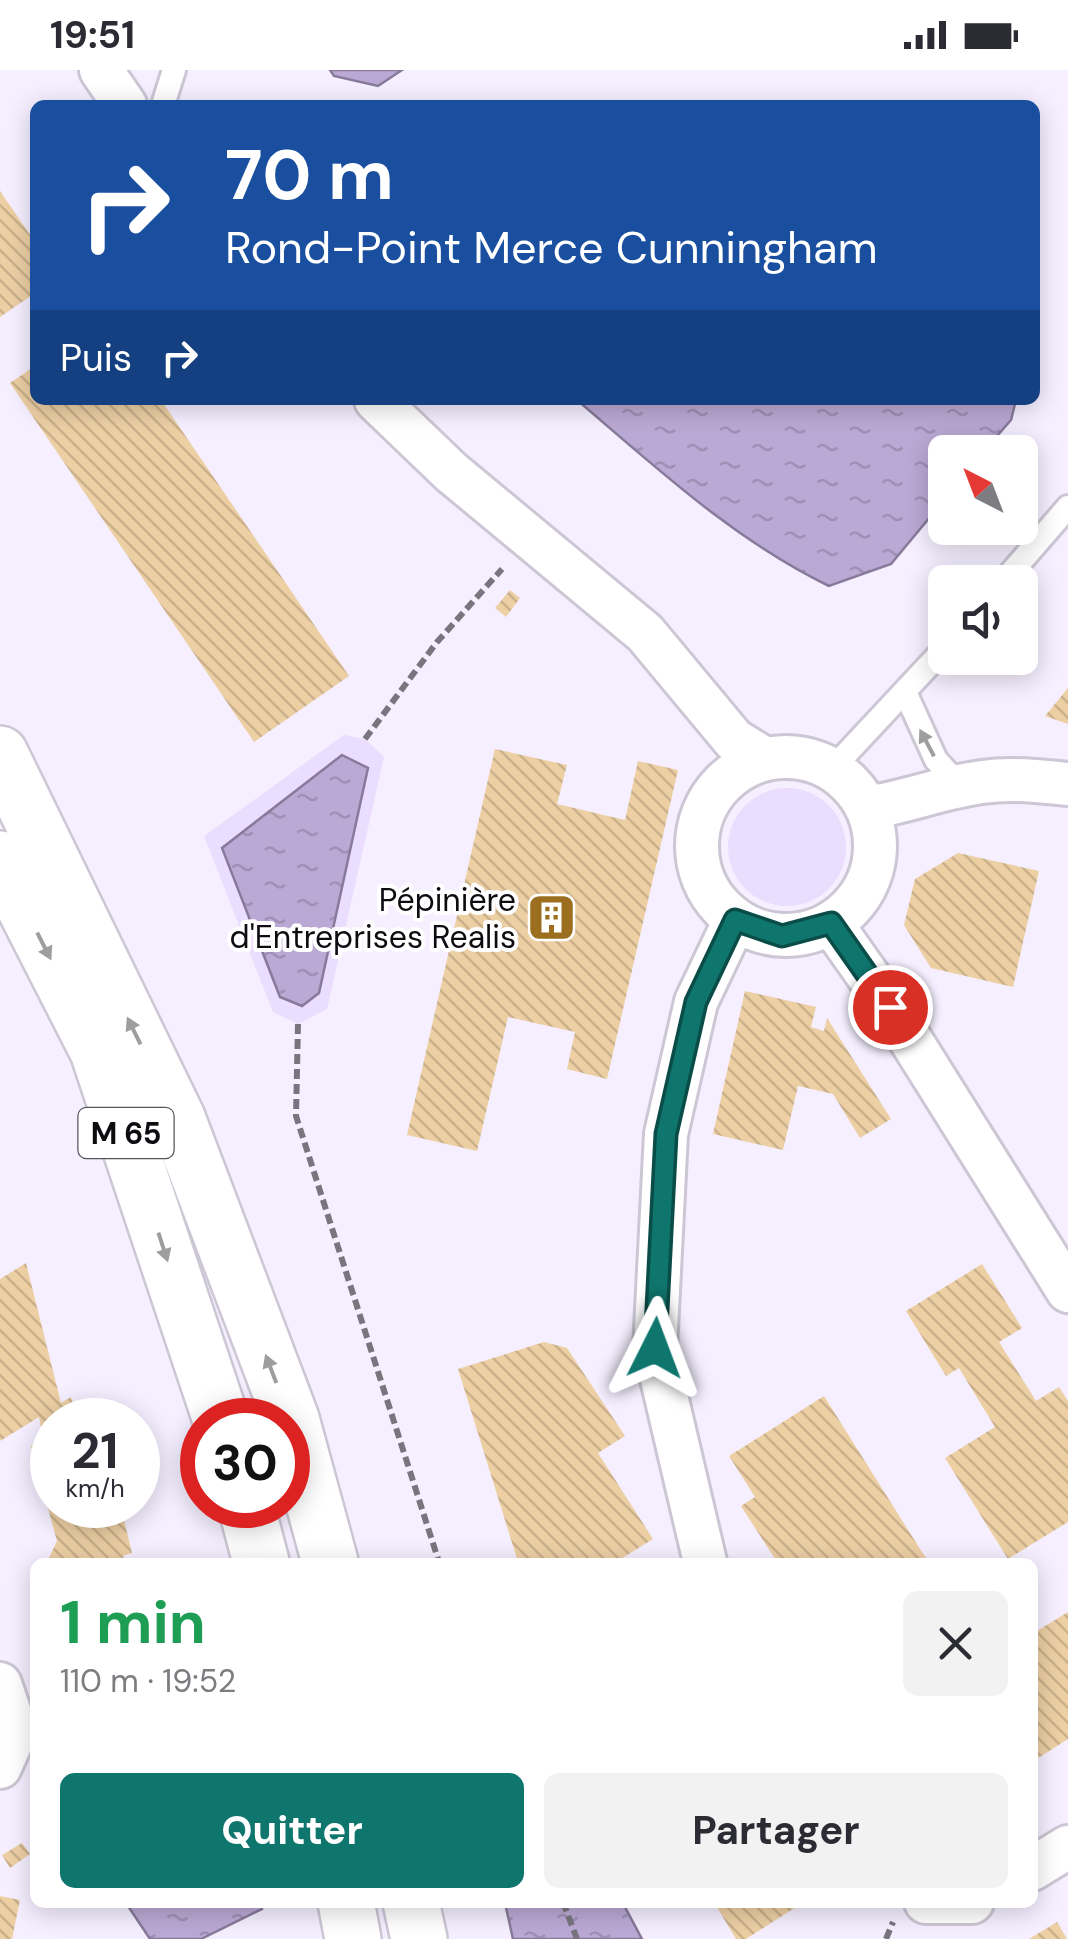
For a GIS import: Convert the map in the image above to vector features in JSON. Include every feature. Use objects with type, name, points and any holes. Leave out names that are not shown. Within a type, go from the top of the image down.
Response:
[{"type":"main road","name":"M 65","points":[[0,754],[176,1118],[290,1419],[329,1558]]},
{"type":"main road","name":"M 65","points":[[0,859],[98,1050],[214,1398]]},
{"type":"main road","points":[[252,1528],[260,1558]]},
{"type":"main road","points":[[347,1908],[352,1939]]},
{"type":"main road","points":[[412,1908],[419,1939]]},
{"type":"street","points":[[100,70],[121,100]]},
{"type":"street","points":[[382,405],[530,538],[645,633],[734,740],[764,759]]},
{"type":"street","points":[[692,694],[717,789]]},
{"type":"street","points":[[764,759],[811,760],[832,769],[852,786],[867,808],[875,846],[866,885],[852,907],[831,923],[782,936],[735,920],[716,903],[698,866],[698,825],[717,789],[728,777],[764,759]]},
{"type":"street","points":[[867,808],[961,787],[1022,779],[1068,784]]},
{"type":"street","points":[[704,1558],[655,1348],[656,1309],[666,1134],[696,1002],[735,920]]},
{"type":"street","points":[[831,923],[890,1007],[1068,1292]]},
{"type":"street","points":[[0,1684],[16,1731],[0,1766]]},
{"type":"street","points":[[1038,1865],[1068,1847]]},
{"type":"lane","points":[[164,100],[174,70]]},
{"type":"lane","points":[[1019,565],[1068,507]]},
{"type":"lane","points":[[832,769],[928,667]]},
{"type":"lane","points":[[905,692],[936,760],[961,787]]},
{"type":"path","points":[[366,739],[437,642],[530,538]]},
{"type":"path","points":[[298,1024],[296,1116],[438,1558]]},
{"type":"path","points":[[565,1908],[577,1939]]},
{"type":"shaded area","points":[[344,735],[365,739],[384,757],[327,1009],[298,1024],[273,1012],[204,836]]},
{"type":"shaded area","points":[[787,788],[810,792],[829,805],[842,824],[846,847],[842,870],[829,889],[810,902],[787,906],[764,902],[745,889],[732,870],[728,847],[732,824],[745,805],[764,792]]},
{"type":"water","points":[[330,70],[402,70],[378,86],[334,76]]},
{"type":"water","points":[[583,405],[1015,405],[1011,420],[998,435],[928,435],[928,519],[891,564],[829,586],[729,525]]},
{"type":"water","points":[[342,755],[368,768],[319,993],[302,1006],[280,997],[222,848]]},
{"type":"water","points":[[129,1908],[262,1908],[201,1939],[150,1939]]},
{"type":"water","points":[[506,1908],[626,1908],[642,1939],[513,1939]]},
{"type":"building","points":[[0,191],[30,235],[30,296],[0,317]]},
{"type":"building","points":[[30,369],[30,405],[164,405],[349,676],[254,742],[10,383]]},
{"type":"building","points":[[510,590],[520,598],[506,617],[495,608]]},
{"type":"building","points":[[1068,688],[1068,724],[1045,716]]},
{"type":"building","name":"Pépinière d'Entreprises Realis","points":[[495,749],[567,765],[557,804],[625,820],[638,761],[678,770],[607,1079],[567,1069],[575,1032],[508,1017],[477,1151],[407,1135]]},
{"type":"building","points":[[958,853],[1039,871],[1013,987],[931,968],[904,925],[915,879]]},
{"type":"building","points":[[745,991],[816,1007],[811,1027],[824,1031],[827,1018],[891,1119],[860,1138],[833,1094],[798,1086],[783,1150],[713,1134]]},
{"type":"building","points":[[26,1263],[60,1398],[30,1398],[30,1423],[0,1441],[0,1279]]},
{"type":"building","points":[[982,1264],[1022,1328],[999,1342],[1036,1401],[1059,1387],[1068,1401],[1068,1522],[1010,1558],[945,1458],[995,1427],[959,1368],[946,1376],[906,1311]]},
{"type":"building","points":[[544,1342],[567,1348],[625,1436],[598,1453],[653,1539],[622,1558],[517,1558],[458,1369]]},
{"type":"building","points":[[824,1396],[926,1558],[774,1558],[741,1506],[755,1497],[729,1456]]},
{"type":"building","points":[[53,1528],[126,1528],[132,1553],[124,1558],[49,1558],[57,1541]]},
{"type":"building","points":[[1068,1612],[1068,1739],[1038,1758],[1038,1630]]},
{"type":"building","points":[[22,1843],[30,1854],[10,1868],[2,1855]]},
{"type":"building","points":[[0,1896],[20,1900],[12,1939],[0,1939]]},
{"type":"building","points":[[718,1908],[795,1908],[746,1939],[736,1939]]},
{"type":"building","points":[[1057,1922],[1067,1939],[1029,1939]]},
{"type":"place","name":"Pépinière d'Entreprises Realis","points":[[551,918]]},
{"type":"route","points":[[655,1348],[666,1134],[696,1002],[735,920],[757,931],[782,936],[808,933],[831,923],[890,1007]]}]
